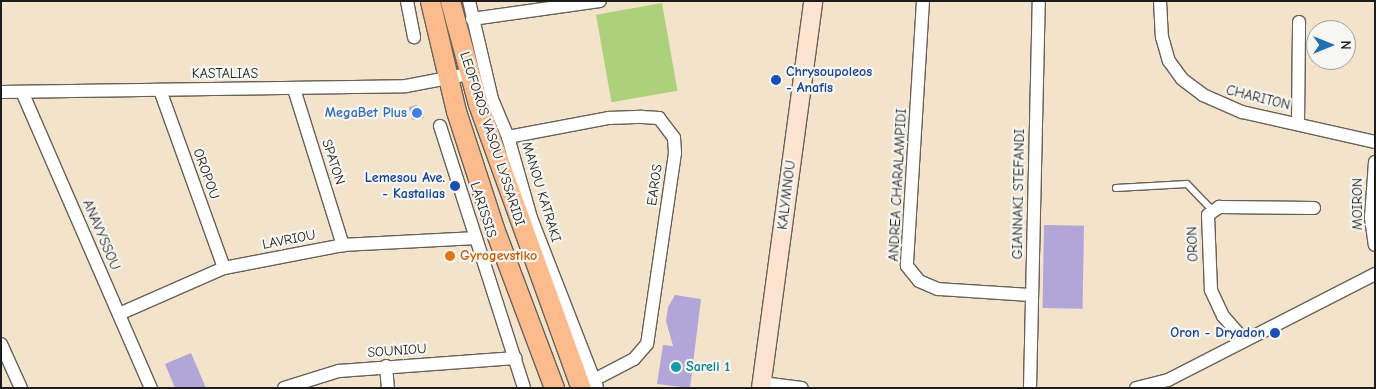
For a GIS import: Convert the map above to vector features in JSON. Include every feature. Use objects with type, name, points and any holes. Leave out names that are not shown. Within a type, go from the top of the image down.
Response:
[{"type":"main road","name":"LEOFOROS VASOU LYSSARIDI","points":[[430,1],[448,79],[494,228],[554,388]]},
{"type":"main road","name":"LEOFOROS VASOU LYSSARIDI","points":[[450,1],[469,74],[518,222],[590,385]]},
{"type":"street","points":[[407,1],[414,36]]},
{"type":"street","name":"MANOU KATRAKI","points":[[469,1],[492,99],[508,137],[531,218],[590,385]]},
{"type":"street","points":[[472,19],[600,1]]},
{"type":"street","name":"KALYMNOU","points":[[762,385],[813,1]]},
{"type":"street","name":"ANDREA CHARALAMPIDI","points":[[923,1],[907,266],[919,281],[938,289],[1032,295]]},
{"type":"street","name":"GIANNAKI STEFANDI","points":[[1030,388],[1039,1]]},
{"type":"street","name":"CHARITON","points":[[1160,1],[1164,49],[1175,70],[1192,87],[1229,108],[1375,142]]},
{"type":"street","name":"CHARITON","points":[[1298,123],[1299,22]]},
{"type":"street","name":"KASTALIAS","points":[[1,92],[23,94],[406,86],[469,74]]},
{"type":"street","name":"SPATON","points":[[294,89],[343,245]]},
{"type":"street","name":"OROPOU","points":[[160,90],[224,268]]},
{"type":"street","name":"ANAVYSSOU","points":[[23,94],[151,388]]},
{"type":"street","name":"EAROS","points":[[508,137],[610,118],[642,117],[658,118],[674,138],[672,172],[647,344],[634,359],[590,385]]},
{"type":"street","name":"LARISSIS","points":[[440,126],[516,358],[524,388]]},
{"type":"street","name":"MOIRON","points":[[1375,162],[1370,218],[1375,246]]},
{"type":"street","name":"ORON","points":[[1244,340],[1223,316],[1211,290],[1207,223],[1212,210],[1219,207],[1314,208]]},
{"type":"street","name":"LAVRIOU","points":[[118,314],[224,268],[343,245],[476,238]]},
{"type":"street","points":[[1136,388],[1169,384],[1244,340],[1375,274]]},
{"type":"street","points":[[1,344],[20,388]]},
{"type":"street","name":"SOUNIOU","points":[[284,388],[339,371],[386,366],[516,358]]},
{"type":"street","points":[[386,366],[388,388]]},
{"type":"street","points":[[762,385],[802,388]]},
{"type":"lane","points":[[1116,188],[1186,184],[1212,210]]},
{"type":"green space","points":[[662,3],[677,91],[611,102],[596,15]]},
{"type":"building","name":"MegaBet Plus","points":[[417,105],[424,118],[412,120],[409,107]]},
{"type":"building","points":[[1044,225],[1084,226],[1083,309],[1043,308]]},
{"type":"building","points":[[675,295],[701,299],[690,388],[657,384],[663,345],[673,346],[666,321],[668,307]]},
{"type":"building","points":[[191,353],[206,388],[175,388],[165,364]]},
{"type":"place","name":"Chrysoupoleos - Anafis","points":[[776,80]]},
{"type":"place","name":"MegaBet Plus","points":[[417,113]]},
{"type":"place","name":"Lemesou Ave. - Kastalias","points":[[455,186]]},
{"type":"place","name":"Gyrogevstiko","points":[[450,256]]},
{"type":"place","name":"Oron - Dryadon","points":[[1275,333]]},
{"type":"place","name":"Sareli 1","points":[[676,367]]}]
